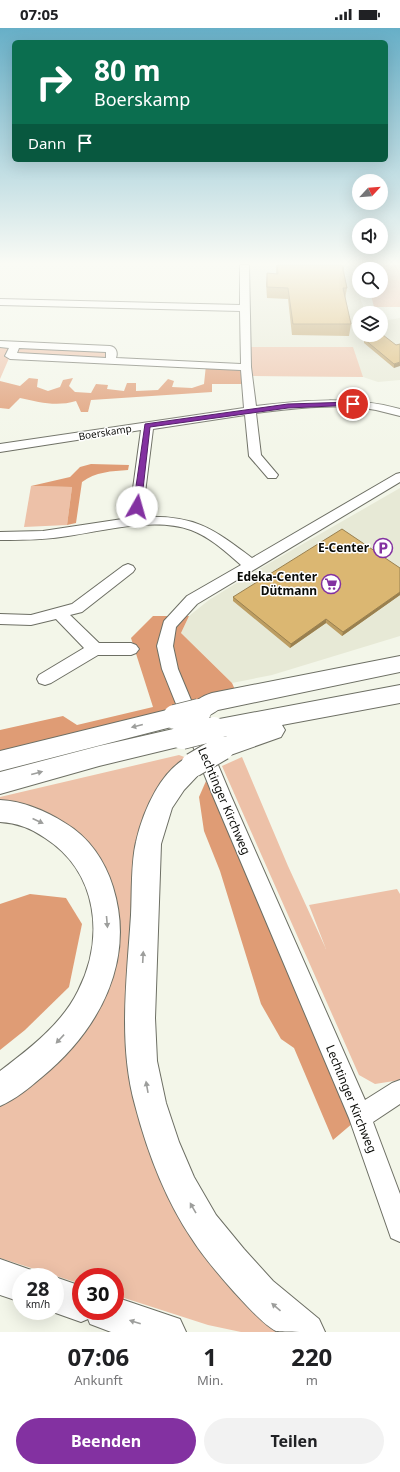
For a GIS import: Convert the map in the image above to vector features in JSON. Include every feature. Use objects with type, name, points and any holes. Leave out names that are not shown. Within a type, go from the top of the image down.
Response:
[{"type":"highway","points":[[306,1332],[260,1294],[231,1262],[204,1227],[182,1189],[163,1145],[150,1102],[142,1061],[140,1018],[148,844],[154,816],[170,788],[193,765],[209,721],[212,702],[400,664]]},
{"type":"highway","points":[[209,721],[255,735],[290,725],[375,706],[399,688]]},
{"type":"highway","points":[[0,761],[209,721],[399,688]]},
{"type":"highway","points":[[0,783],[99,756],[179,727]]},
{"type":"highway","points":[[0,811],[7,811],[32,818],[54,828],[71,842],[87,860],[98,880],[105,906],[108,928],[106,952],[88,1003],[70,1028],[44,1056],[0,1090]]},
{"type":"highway","points":[[0,1277],[12,1281]]},
{"type":"highway","points":[[124,1318],[167,1332]]},
{"type":"street","points":[[245,326],[246,367],[255,456],[272,475]]},
{"type":"street","points":[[0,344],[16,344],[10,356],[246,367]]},
{"type":"street","name":"Boerskamp","points":[[0,448],[288,406],[343,404],[377,406],[400,413]]},
{"type":"street","points":[[135,521],[147,426]]},
{"type":"street","name":"Lechtinger Kirchweg","points":[[400,477],[192,600],[169,625],[166,646],[170,669],[202,750],[360,1117],[400,1229]]},
{"type":"street","points":[[0,536],[43,535],[135,521],[163,522],[191,526],[222,542],[251,566]]},
{"type":"street","points":[[0,619],[31,620],[77,608],[128,568]]},
{"type":"street","points":[[59,613],[95,648]]},
{"type":"street","points":[[45,679],[95,648],[131,649]]},
{"type":"street","points":[[360,1117],[400,1091]]},
{"type":"shaded area","points":[[246,326],[352,326],[352,342],[388,342],[388,326],[400,326],[400,380],[378,382],[363,377],[247,376]]},
{"type":"shaded area","points":[[0,344],[110,349],[110,361],[10,356],[0,379]]},
{"type":"shaded area","points":[[245,347],[353,347],[363,377],[247,376]]},
{"type":"shaded area","points":[[206,365],[246,367],[248,384],[212,384],[212,392],[91,400],[88,412],[81,412],[76,401],[55,404],[20,398],[9,409],[0,408],[0,381],[20,386],[29,378],[38,379],[37,387],[48,391],[60,387],[63,380],[73,378],[69,386],[75,392],[91,393],[96,384],[108,385],[107,389],[124,391],[127,383],[136,383],[136,391],[158,390],[168,379],[174,381],[172,387],[192,388],[204,384]]},
{"type":"shaded area","points":[[91,464],[129,465],[128,470],[98,474],[82,482],[76,523],[67,525],[72,487],[31,486],[70,477],[80,467]]},
{"type":"shaded area","points":[[31,486],[72,487],[67,525],[24,527]]},
{"type":"shaded area","points":[[400,488],[400,636],[272,675],[232,683],[181,633],[189,616],[209,600],[261,568]]},
{"type":"shaded area","points":[[153,616],[189,616],[181,633],[232,683],[237,694],[0,751],[0,730],[63,716],[77,725],[153,707],[131,638]]},
{"type":"shaded area","points":[[179,755],[187,758],[156,791],[131,1045],[252,1303],[283,1332],[241,1332],[208,1325],[124,1298],[124,1268],[72,1268],[72,1281],[64,1279],[64,1268],[31,1268],[0,1258],[0,1101],[116,956],[115,894],[93,849],[0,802],[0,797]]},
{"type":"shaded area","points":[[242,757],[288,866],[326,949],[309,905],[397,889],[400,894],[400,1080],[375,1084],[359,1075],[222,766]]},
{"type":"shaded area","points":[[206,781],[360,1117],[333,1140],[294,1048],[281,1039],[261,1004],[220,871],[204,831],[199,797]]},
{"type":"shaded area","points":[[30,894],[66,898],[82,924],[69,987],[25,1030],[0,1050],[0,904]]},
{"type":"building","points":[[388,339],[396,345],[400,344],[400,362],[394,364],[368,342],[388,342]]},
{"type":"building","name":"Edeka-Center Dütmann","points":[[342,529],[400,568],[400,592],[343,632],[326,619],[291,644],[233,597]]},
{"type":"place","name":"E-Center","points":[[383,548]]},
{"type":"place","name":"Edeka-Center Dütmann","points":[[331,584]]},
{"type":"route","points":[[137,507],[147,426],[288,406],[353,404]]}]
